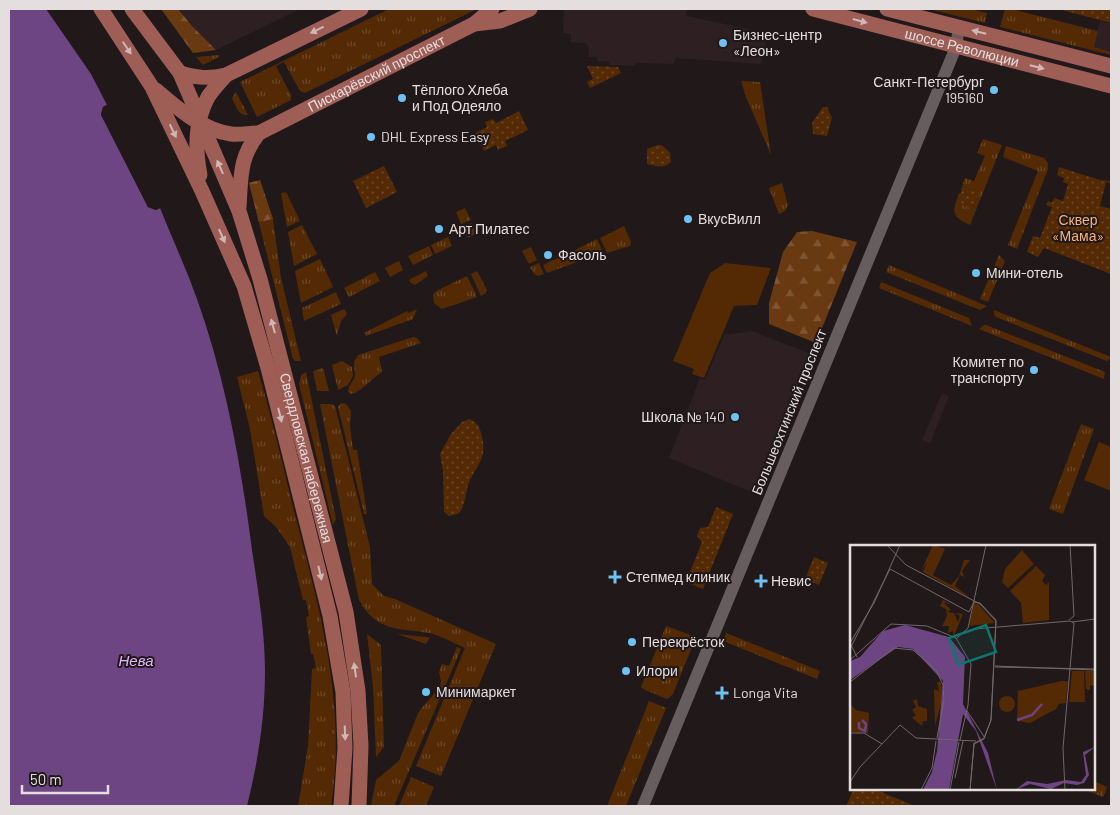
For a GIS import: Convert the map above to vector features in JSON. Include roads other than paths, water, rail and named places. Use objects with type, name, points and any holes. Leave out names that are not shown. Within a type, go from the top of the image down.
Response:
[{"type":"main road","name":"Свердловская набережная","points":[[101,9],[152,87],[202,192],[246,295],[268,368],[330,616],[343,692],[345,748],[341,806]]},
{"type":"main road","name":"Свердловская набережная","points":[[132,9],[180,74],[239,211],[260,279],[346,612],[358,700],[361,746],[359,806]]},
{"type":"main road","points":[[180,74],[194,78],[209,79],[226,75],[361,9]]},
{"type":"main road","name":"Пискарёвский проспект","points":[[200,121],[214,130],[232,134],[258,133],[474,24],[492,9]]},
{"type":"main road","points":[[474,24],[500,21],[530,9]]},
{"type":"main road","name":"шоссе Революции","points":[[813,9],[1111,86]]},
{"type":"main road","name":"шоссе Революции","points":[[887,9],[1111,66]]},
{"type":"main road","points":[[200,121],[202,111],[209,96],[226,75]]},
{"type":"main road","name":"Свердловская набережная","points":[[152,87],[177,108],[200,121]]},
{"type":"main road","name":"Свердловская набережная","points":[[200,121],[197,161],[202,192]]},
{"type":"main road","points":[[239,211],[243,159],[258,133]]},
{"type":"street","name":"Большеохтинский проспект","points":[[643,806],[956,47],[959,27]]},
{"type":"water","name":"Нева","points":[[9,9],[46,9],[91,74],[107,105],[103,107],[101,115],[148,207],[156,210],[160,208],[193,287],[216,360],[243,486],[264,641],[265,688],[262,722],[258,756],[247,806],[9,806]]},
{"type":"place","name":"Бизнес-центр «Леон»","points":[[723,43]]},
{"type":"place","name":"Санкт-Петербург 195160","points":[[994,90]]},
{"type":"place","name":"Тёплого Хлеба и Под Одеяло","points":[[402,98]]},
{"type":"place","name":"DHL Express Easy","points":[[371,137]]},
{"type":"place","name":"ВкусВилл","points":[[688,219]]},
{"type":"place","name":"Арт Пилатес","points":[[439,229]]},
{"type":"place","name":"Фасоль","points":[[548,255]]},
{"type":"place","name":"Мини-отель","points":[[976,273]]},
{"type":"place","name":"Комитет по транспорту","points":[[1034,370]]},
{"type":"place","name":"Школа № 140","points":[[735,417]]},
{"type":"place","name":"Степмед клиник","points":[[615,577]]},
{"type":"place","name":"Невис","points":[[761,581]]},
{"type":"place","name":"Перекрёсток","points":[[632,642]]},
{"type":"place","name":"Илори","points":[[626,671]]},
{"type":"place","name":"Минимаркет","points":[[426,692]]},
{"type":"place","name":"Longa Vita","points":[[722,693]]},
{"type":"park label","name":"Сквер «Мама»","points":[[1078,228]]}]
